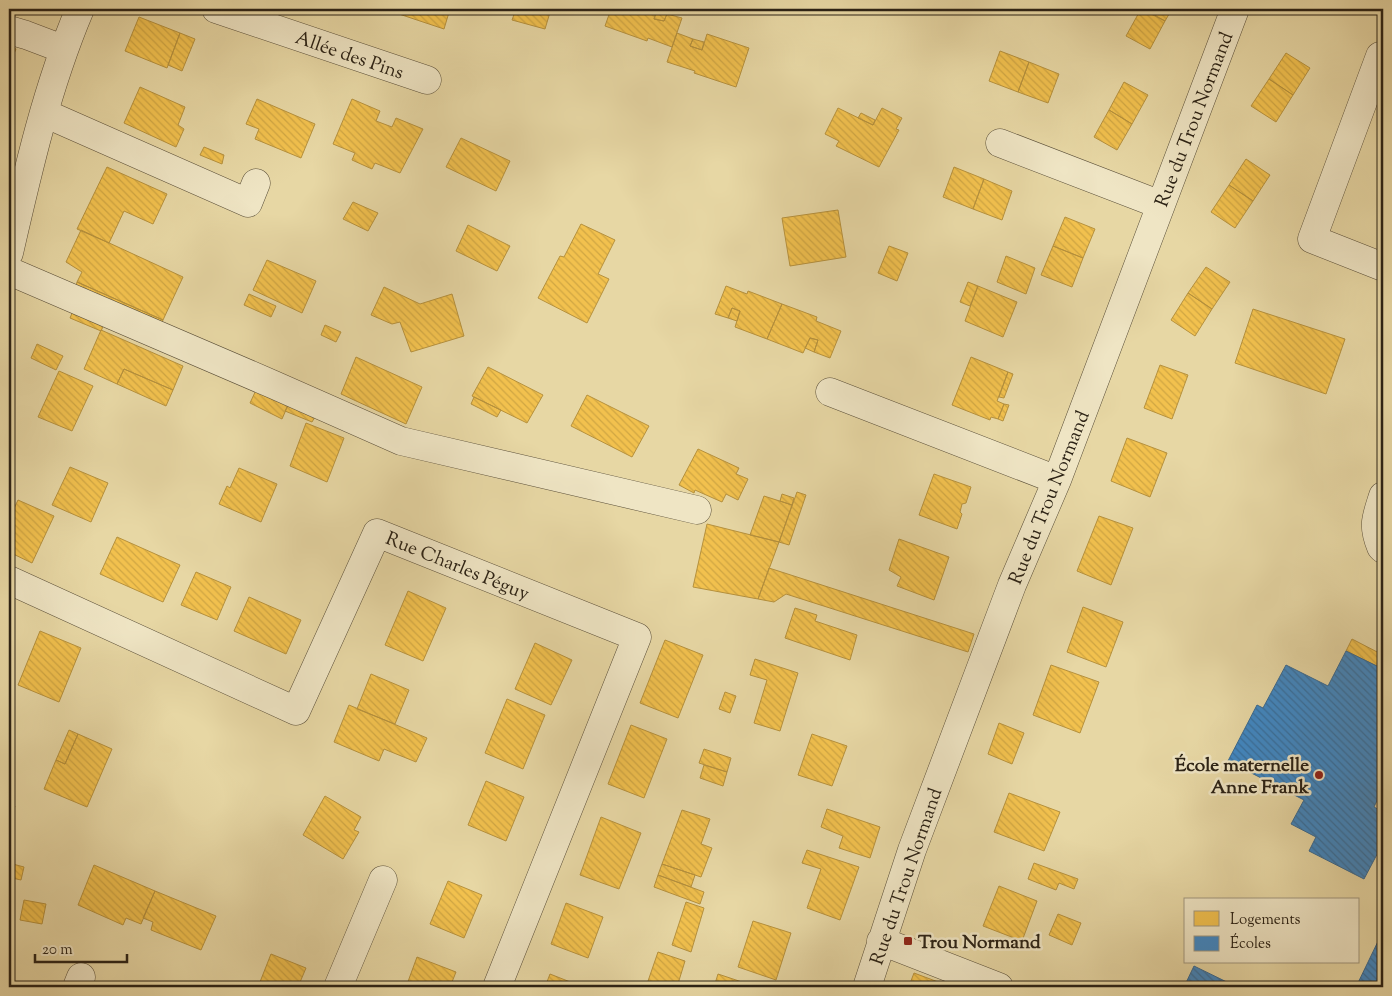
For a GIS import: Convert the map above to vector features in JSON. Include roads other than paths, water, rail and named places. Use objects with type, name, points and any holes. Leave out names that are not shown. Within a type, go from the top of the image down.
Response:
[{"type":"street","points":[[9,253],[26,178],[44,113],[63,49],[80,9]]},
{"type":"street","name":"Allée des Pins","points":[[216,9],[427,80]]},
{"type":"street","name":"Rue du Trou Normand","points":[[867,987],[912,850],[1012,584],[1057,480],[1235,9]]},
{"type":"street","points":[[9,30],[63,49]]},
{"type":"street","points":[[1380,56],[1312,239],[1383,267]]},
{"type":"street","points":[[44,113],[248,203],[256,183]]},
{"type":"street","points":[[1000,143],[1161,205]]},
{"type":"street","points":[[9,271],[401,441],[697,510]]},
{"type":"street","points":[[830,392],[1057,480]]},
{"type":"street","points":[[1383,496],[1375,523],[1376,536],[1383,549]]},
{"type":"street","name":"Rue Charles Péguy","points":[[9,580],[296,711],[377,533],[637,637],[497,987]]},
{"type":"street","points":[[338,987],[383,880]]},
{"type":"street","points":[[881,941],[999,987]]},
{"type":"place","name":"École maternelle Anne Frank","points":[[1319,775]]},
{"type":"place","name":"Trou Normand","points":[[908,941]]}]
